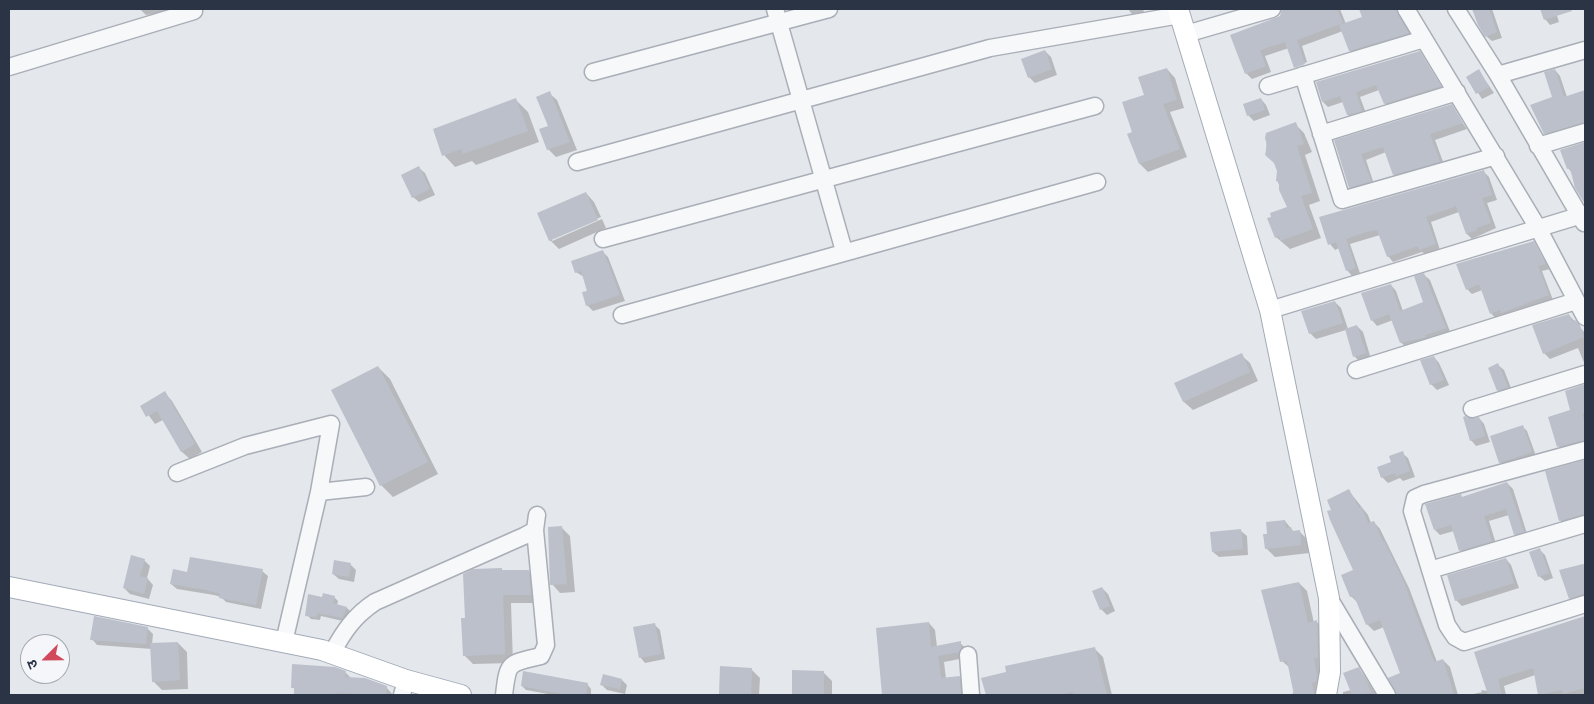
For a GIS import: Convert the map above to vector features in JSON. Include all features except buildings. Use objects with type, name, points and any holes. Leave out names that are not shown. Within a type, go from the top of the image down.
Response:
[{"type":"main road","points":[[1179,12],[1270,310],[1329,598],[1330,672],[1326,695]]},
{"type":"main road","points":[[9,587],[332,653],[404,688],[461,695]]},
{"type":"street","points":[[593,72],[777,15],[828,9]]},
{"type":"street","points":[[1186,34],[1272,9]]},
{"type":"street","points":[[1406,9],[1538,228],[1585,317]]},
{"type":"street","points":[[1270,310],[1538,228],[1583,218],[1538,146],[1498,75],[1456,9]]},
{"type":"street","points":[[9,67],[194,11]]},
{"type":"street","points":[[577,162],[990,48],[1179,12]]},
{"type":"street","points":[[777,15],[844,251]]},
{"type":"street","points":[[1268,86],[1424,39]]},
{"type":"street","points":[[1498,75],[1585,50]]},
{"type":"street","points":[[1303,76],[1342,200],[1496,156]]},
{"type":"street","points":[[1321,134],[1457,92]]},
{"type":"street","points":[[603,240],[824,178],[1095,106]]},
{"type":"street","points":[[1538,146],[1585,132]]},
{"type":"street","points":[[622,315],[844,251],[1097,182]]},
{"type":"street","points":[[1356,370],[1576,301]]},
{"type":"street","points":[[1472,409],[1585,374]]},
{"type":"street","points":[[177,473],[245,446],[331,424],[319,492],[284,642]]},
{"type":"street","points":[[1585,450],[1414,498],[1412,511],[1447,625],[1455,637],[1464,642],[1585,604]]},
{"type":"street","points":[[319,492],[366,487]]},
{"type":"street","points":[[332,653],[346,627],[357,614],[375,602],[536,522],[545,652],[541,656],[510,665],[507,671],[504,695]]},
{"type":"street","points":[[1430,570],[1585,524]]},
{"type":"street","points":[[1329,598],[1387,695]]},
{"type":"street","points":[[968,655],[971,695]]}]
